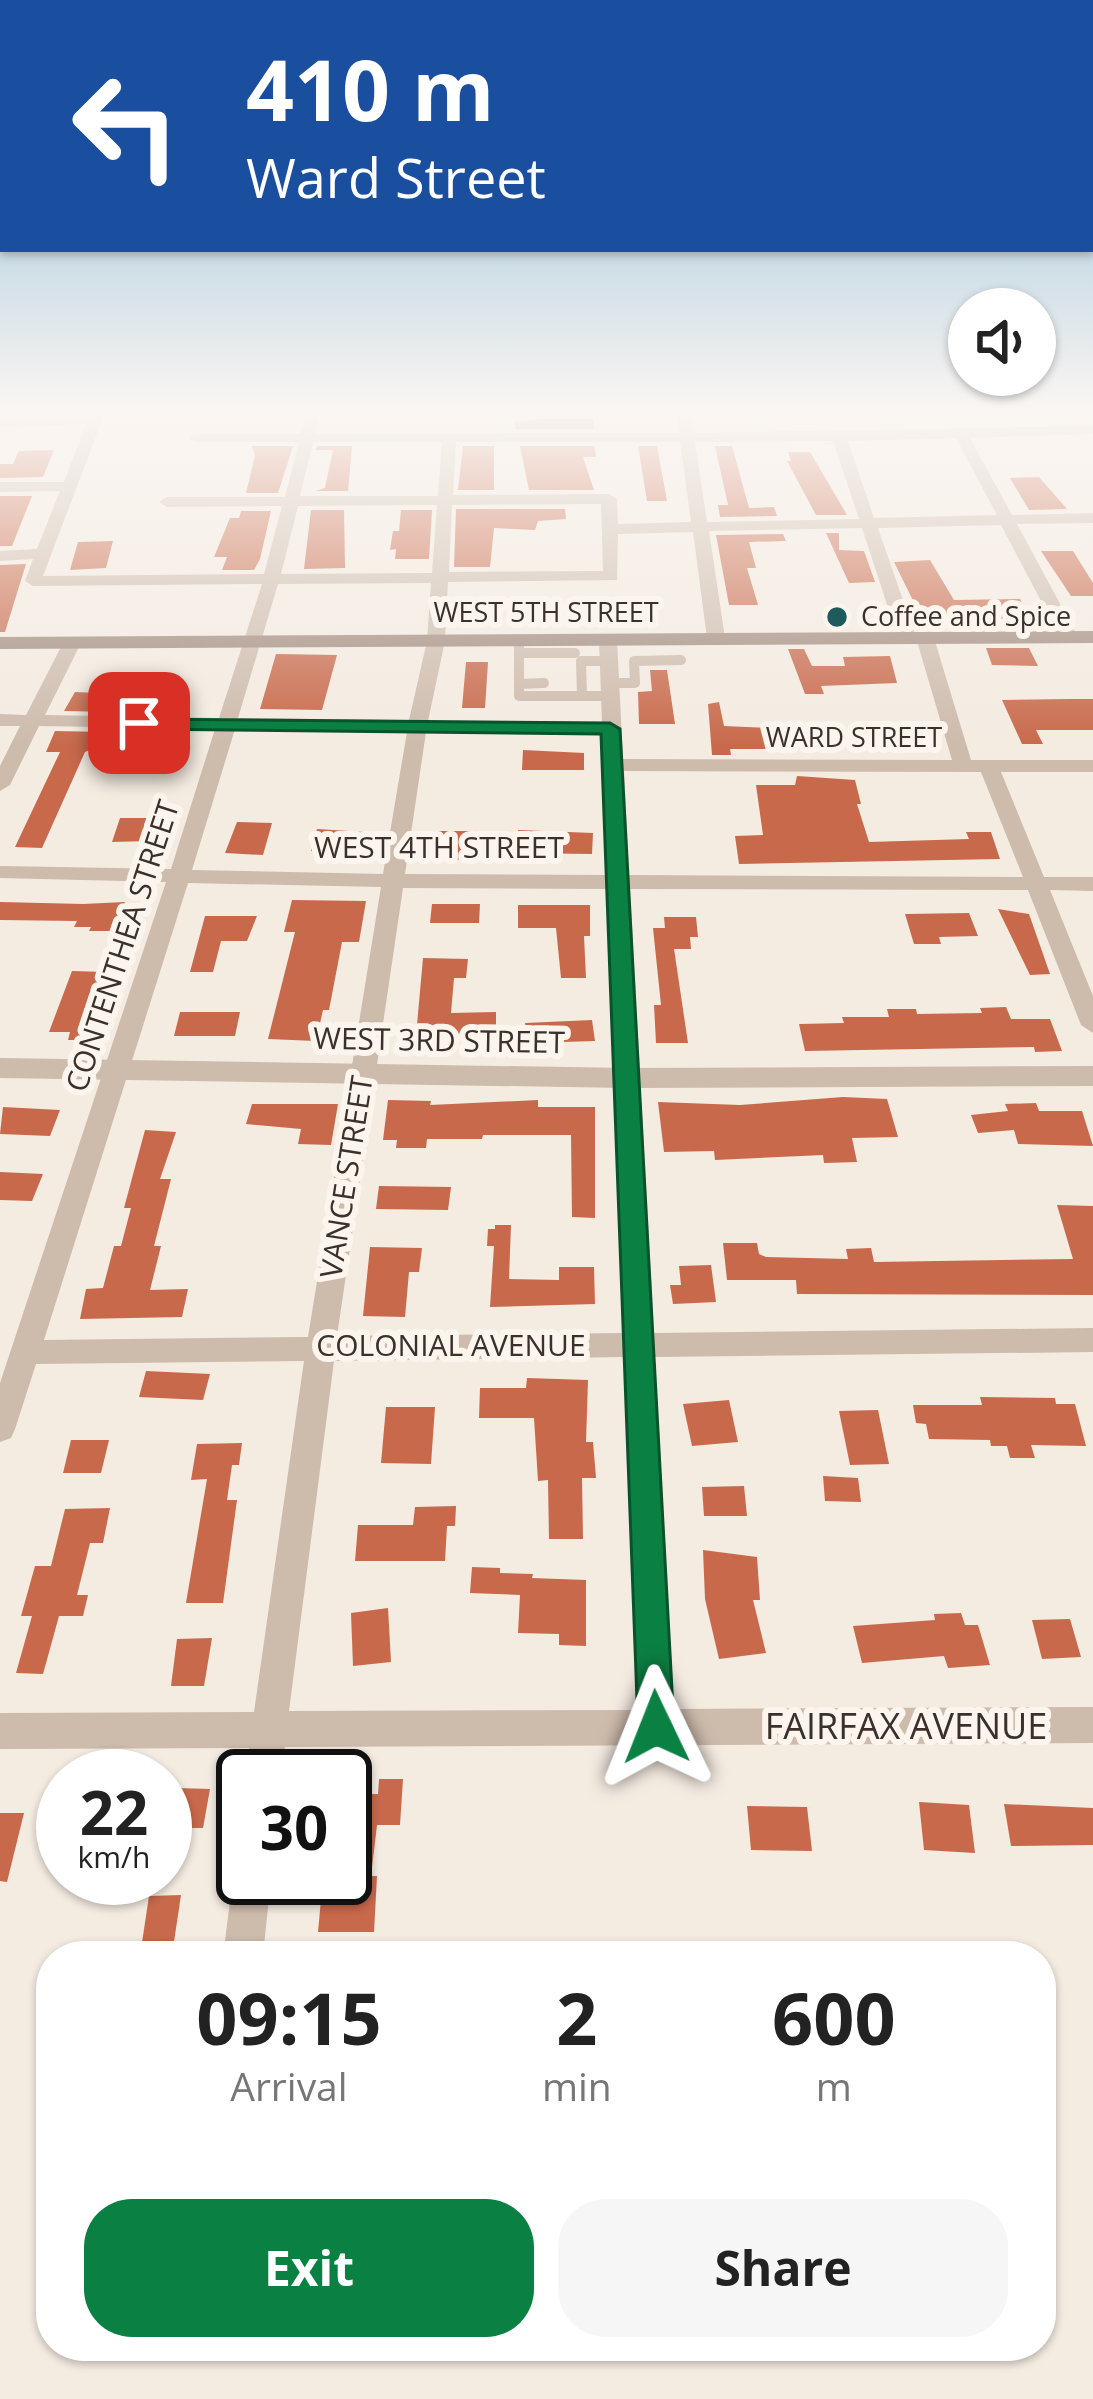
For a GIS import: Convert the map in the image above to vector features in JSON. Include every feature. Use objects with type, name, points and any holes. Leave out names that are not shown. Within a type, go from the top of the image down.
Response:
[{"type":"main road","name":"WEST 5TH STREET","points":[[0,643],[436,641],[519,652],[593,670],[716,638],[1093,637]]},
{"type":"street","points":[[56,522],[33,581],[611,577],[609,522]]},
{"type":"street","name":"CONTENTHEA STREET","points":[[0,1429],[180,874],[287,522]]},
{"type":"street","name":"VANCE STREET","points":[[266,1749],[363,1072],[417,727],[436,641],[441,522]]},
{"type":"street","points":[[697,522],[716,638]]},
{"type":"street","points":[[609,529],[917,522]]},
{"type":"street","points":[[1008,522],[1069,638]]},
{"type":"street","points":[[869,523],[963,765]]},
{"type":"street","points":[[0,556],[44,554]]},
{"type":"street","points":[[0,785],[72,643]]},
{"type":"street","points":[[593,670],[615,765],[656,1727]]},
{"type":"street","points":[[0,721],[610,729]]},
{"type":"street","name":"WARD STREET","points":[[615,765],[1093,766]]},
{"type":"street","points":[[989,766],[1093,1025]]},
{"type":"street","name":"WEST 4TH STREET","points":[[0,872],[394,880],[1093,884]]},
{"type":"street","name":"WEST 3RD STREET","points":[[0,1068],[627,1078],[1093,1076]]},
{"type":"street","name":"COLONIAL AVENUE","points":[[25,1352],[1093,1340]]},
{"type":"street","name":"FAIRFAX AVENUE","points":[[0,1731],[1093,1725]]},
{"type":"street","points":[[245,1941],[249,1905]]},
{"type":"lane","points":[[543,662],[519,652],[519,696],[569,696],[572,703],[590,703],[593,670],[638,660],[658,650],[681,660]]},
{"type":"lane","points":[[519,684],[544,683]]},
{"type":"building","points":[[0,522],[22,522],[12,546],[0,546]]},
{"type":"building","points":[[228,522],[268,522],[254,570],[222,570],[227,557],[214,557]]},
{"type":"building","points":[[310,522],[344,522],[345,568],[304,569]]},
{"type":"building","points":[[400,522],[431,522],[429,559],[395,559],[396,549],[390,550],[393,531],[399,531]]},
{"type":"building","points":[[456,522],[538,522],[535,530],[494,528],[490,567],[454,567]]},
{"type":"building","points":[[826,533],[839,533],[839,550],[864,551],[875,582],[849,583]]},
{"type":"building","points":[[783,534],[786,541],[749,542],[756,568],[747,568],[758,605],[729,605],[716,535]]},
{"type":"building","points":[[113,541],[106,568],[70,570],[78,542]]},
{"type":"building","points":[[1041,551],[1073,551],[1093,583],[1093,596],[1071,596]]},
{"type":"building","points":[[930,560],[954,600],[1020,599],[1029,618],[1015,618],[1019,627],[925,625],[894,562]]},
{"type":"building","points":[[26,564],[5,632],[0,632],[0,565]]},
{"type":"building","points":[[986,648],[1029,648],[1038,666],[992,665]]},
{"type":"building","points":[[788,649],[804,649],[812,666],[845,666],[843,657],[890,656],[897,683],[821,686],[824,694],[805,694]]},
{"type":"building","points":[[276,654],[337,655],[322,710],[260,709]]},
{"type":"building","points":[[466,662],[488,662],[485,708],[462,708]]},
{"type":"building","points":[[650,670],[667,670],[675,724],[639,724],[638,692],[652,691]]},
{"type":"building","points":[[75,692],[99,693],[95,700],[119,701],[114,712],[64,711]]},
{"type":"building","points":[[1093,699],[1093,730],[1036,730],[1043,744],[1022,744],[1002,700]]},
{"type":"building","points":[[719,702],[724,726],[770,728],[774,749],[730,749],[731,755],[712,755],[708,704]]},
{"type":"building","points":[[55,731],[106,732],[101,745],[85,752],[42,848],[15,847],[60,752],[46,752]]},
{"type":"building","points":[[523,750],[584,753],[584,770],[522,770]]},
{"type":"building","points":[[797,776],[855,780],[869,842],[969,839],[966,832],[991,832],[1000,859],[739,864],[735,836],[763,835],[756,785],[795,785]]},
{"type":"building","points":[[120,818],[156,818],[149,841],[112,842]]},
{"type":"building","points":[[237,822],[272,823],[263,855],[225,853]]},
{"type":"building","points":[[317,829],[380,833],[375,857],[311,851]]},
{"type":"building","points":[[518,830],[593,833],[592,854],[515,853]]},
{"type":"building","points":[[433,831],[471,831],[468,860],[429,859]]},
{"type":"building","points":[[292,900],[366,901],[359,942],[342,942],[329,1010],[323,1010],[316,1041],[268,1039],[295,932],[284,932]]},
{"type":"building","points":[[0,902],[125,902],[115,931],[89,931],[91,927],[74,927],[77,921],[0,920]]},
{"type":"building","points":[[432,904],[480,904],[479,923],[430,923]]},
{"type":"building","points":[[518,905],[590,905],[590,936],[584,936],[586,978],[561,978],[556,928],[518,928]]},
{"type":"building","points":[[998,909],[1029,914],[1050,974],[1030,975]]},
{"type":"building","points":[[969,913],[978,936],[939,937],[941,944],[914,944],[905,914]]},
{"type":"building","points":[[205,916],[257,916],[247,941],[221,941],[213,972],[190,972]]},
{"type":"building","points":[[664,917],[696,917],[698,937],[690,937],[691,949],[674,949],[688,1043],[656,1043],[654,1005],[661,1005],[653,928],[665,928]]},
{"type":"building","points":[[423,958],[468,959],[466,978],[454,978],[451,1013],[496,1012],[496,1032],[416,1036]]},
{"type":"building","points":[[72,971],[105,972],[103,979],[116,979],[99,1040],[68,1040],[70,1032],[49,1032]]},
{"type":"building","points":[[1006,1007],[1011,1019],[1050,1019],[1062,1051],[1035,1052],[1034,1047],[805,1051],[799,1024],[844,1023],[842,1017],[889,1017],[887,1009],[916,1009],[917,1014],[982,1013],[980,1008]]},
{"type":"building","points":[[180,1012],[240,1012],[235,1036],[174,1036]]},
{"type":"building","points":[[592,1020],[595,1041],[529,1043],[525,1023]]},
{"type":"building","points":[[843,1097],[887,1099],[898,1137],[852,1138],[857,1162],[824,1163],[823,1155],[715,1160],[714,1151],[664,1152],[658,1102],[740,1105]]},
{"type":"building","points":[[388,1100],[431,1101],[430,1105],[538,1100],[538,1107],[595,1107],[595,1218],[572,1217],[571,1135],[427,1139],[426,1148],[396,1148],[397,1140],[383,1140]]},
{"type":"building","points":[[1036,1103],[1039,1111],[1082,1111],[1093,1146],[1018,1144],[1014,1130],[978,1133],[971,1115],[1008,1111],[1005,1104]]},
{"type":"building","points":[[252,1104],[338,1104],[331,1145],[298,1144],[301,1129],[246,1124]]},
{"type":"building","points":[[3,1107],[60,1110],[50,1136],[0,1134]]},
{"type":"building","points":[[145,1130],[176,1132],[160,1179],[171,1179],[154,1246],[161,1246],[150,1290],[188,1289],[182,1317],[80,1319],[86,1289],[103,1288],[114,1246],[121,1246],[131,1208],[124,1208]]},
{"type":"building","points":[[0,1172],[43,1174],[32,1201],[0,1200]]},
{"type":"building","points":[[379,1186],[451,1187],[448,1210],[376,1209]]},
{"type":"building","points":[[1057,1205],[1093,1206],[1093,1295],[797,1294],[796,1280],[727,1280],[723,1243],[757,1243],[759,1254],[766,1257],[848,1259],[846,1249],[871,1248],[874,1262],[1073,1259]]},
{"type":"building","points":[[511,1225],[509,1279],[559,1280],[559,1267],[594,1267],[595,1304],[490,1307],[494,1246],[487,1246],[488,1229]]},
{"type":"building","points":[[370,1247],[422,1248],[419,1272],[409,1272],[405,1317],[363,1316]]},
{"type":"building","points":[[711,1265],[716,1302],[673,1304],[670,1285],[681,1285],[679,1266]]},
{"type":"building","points":[[146,1371],[210,1374],[203,1400],[139,1397]]},
{"type":"building","points":[[527,1378],[588,1380],[586,1442],[593,1442],[596,1478],[582,1478],[583,1539],[549,1539],[548,1480],[538,1481],[534,1418],[479,1418],[480,1388],[526,1388]]},
{"type":"building","points":[[980,1397],[1055,1398],[1056,1404],[1075,1404],[1086,1446],[1031,1445],[1035,1458],[1010,1458],[1007,1446],[991,1446],[990,1440],[929,1439],[926,1424],[916,1423],[913,1405],[982,1405]]},
{"type":"building","points":[[729,1400],[738,1442],[692,1446],[683,1404]]},
{"type":"building","points":[[386,1407],[435,1407],[431,1464],[381,1463]]},
{"type":"building","points":[[878,1410],[889,1464],[850,1465],[839,1411]]},
{"type":"building","points":[[71,1440],[109,1440],[101,1473],[63,1473]]},
{"type":"building","points":[[242,1443],[239,1465],[232,1465],[227,1500],[237,1500],[223,1603],[186,1603],[207,1479],[191,1480],[197,1444]]},
{"type":"building","points":[[823,1476],[858,1478],[861,1502],[825,1501]]},
{"type":"building","points":[[744,1486],[747,1516],[704,1516],[702,1487]]},
{"type":"building","points":[[456,1506],[455,1526],[447,1526],[445,1561],[355,1561],[358,1525],[413,1525],[415,1507]]},
{"type":"building","points":[[110,1508],[103,1543],[90,1543],[77,1595],[88,1595],[83,1616],[59,1616],[43,1674],[16,1673],[32,1616],[21,1616],[35,1566],[51,1566],[65,1509]]},
{"type":"building","points":[[703,1550],[757,1557],[760,1600],[753,1600],[766,1653],[719,1659],[705,1599]]},
{"type":"building","points":[[472,1567],[533,1574],[532,1578],[586,1580],[586,1646],[559,1645],[559,1634],[518,1633],[520,1595],[470,1593]]},
{"type":"building","points":[[388,1608],[391,1662],[353,1666],[351,1613]]},
{"type":"building","points":[[961,1613],[965,1625],[978,1625],[990,1665],[948,1668],[944,1656],[862,1663],[853,1626],[935,1620],[934,1614]]},
{"type":"building","points":[[1070,1619],[1081,1657],[1042,1659],[1032,1620]]},
{"type":"building","points":[[212,1638],[204,1686],[171,1686],[177,1639]]},
{"type":"building","points":[[379,1779],[403,1779],[400,1825],[377,1825],[372,1868],[372,1794],[378,1794]]},
{"type":"building","points":[[192,1788],[210,1789],[203,1828],[192,1828]]},
{"type":"building","points":[[919,1802],[969,1805],[975,1853],[924,1850]]},
{"type":"building","points":[[1004,1804],[1093,1808],[1093,1845],[1011,1846]]},
{"type":"building","points":[[747,1806],[807,1807],[812,1851],[751,1850]]},
{"type":"building","points":[[0,1813],[24,1813],[7,1882],[0,1881]]},
{"type":"building","points":[[372,1876],[377,1876],[374,1932],[318,1932],[320,1905],[372,1905]]},
{"type":"building","points":[[148,1905],[180,1905],[174,1941],[142,1941]]},
{"type":"place","name":"Coffee and Spice","points":[[837,617]]},
{"type":"route","points":[[139,723],[610,729],[656,1727]]}]
